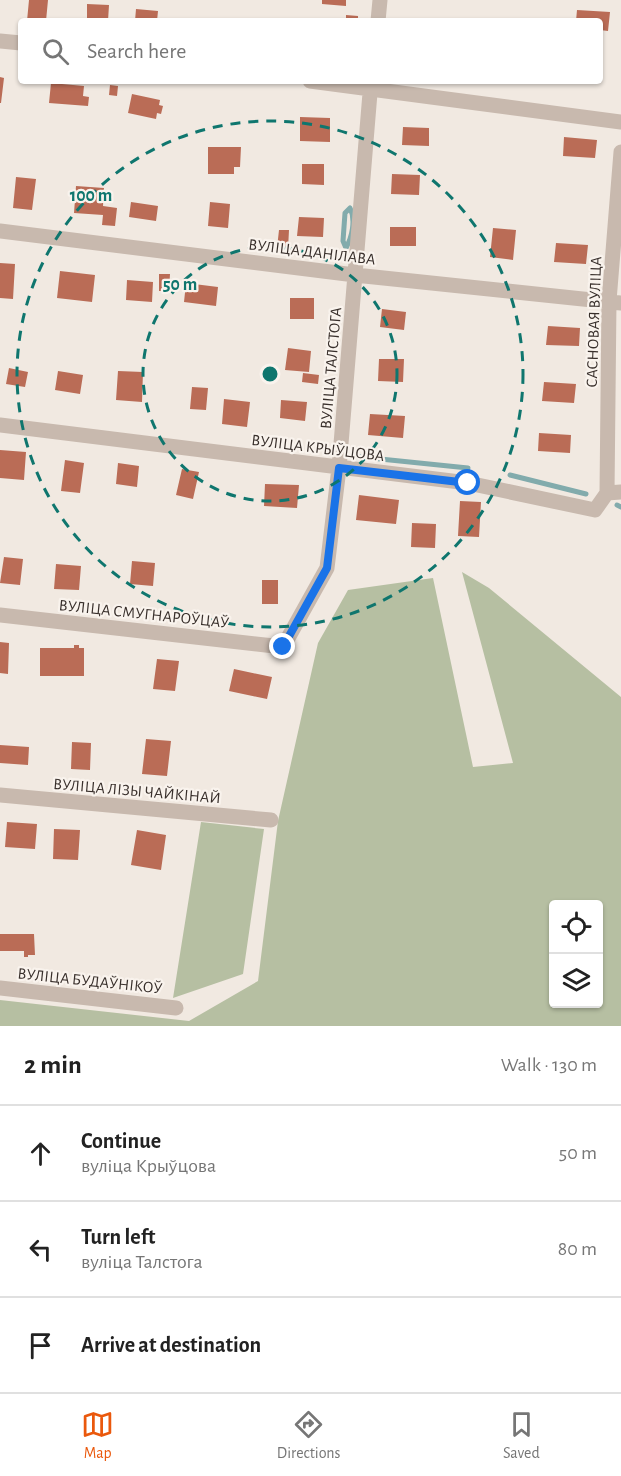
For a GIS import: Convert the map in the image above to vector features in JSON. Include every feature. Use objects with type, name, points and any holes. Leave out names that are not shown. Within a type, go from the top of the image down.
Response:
[{"type":"street","points":[[378,18],[380,0]]},
{"type":"street","points":[[0,41],[18,43]]},
{"type":"street","points":[[356,84],[621,122]]},
{"type":"street","name":"ВУЛІЦА ТАЛСТОГА","points":[[283,647],[327,568],[339,468],[371,85]]},
{"type":"street","name":"САСНОВАЯ ВУЛІЦА","points":[[614,492],[615,302],[621,152]]},
{"type":"street","name":"ВУЛІЦА ДАНІЛАВА","points":[[0,231],[356,275],[615,302]]},
{"type":"street","name":"ВУЛІЦА КРЫЎЦОВА","points":[[0,425],[468,483],[595,510],[614,492]]},
{"type":"street","name":"ВУЛІЦА СМУГНАРОЎЦАЎ","points":[[0,615],[283,647]]},
{"type":"street","name":"ВУЛІЦА ЛІЗЫ ЧАЙКІНАЙ","points":[[0,795],[271,820]]},
{"type":"street","name":"ВУЛІЦА БУДАЎНІКОЎ","points":[[0,988],[176,1008]]},
{"type":"green space","points":[[462,572],[489,588],[621,697],[621,1026],[0,1026],[0,1000],[189,1021],[258,981],[278,821],[318,643],[348,590],[433,578],[473,767],[513,763]]},
{"type":"green space","points":[[201,822],[264,829],[243,974],[173,998]]},
{"type":"building","points":[[29,0],[48,0],[46,18],[27,18]]},
{"type":"building","points":[[322,0],[346,0],[346,6],[322,4]]},
{"type":"building","points":[[87,4],[109,5],[108,18],[87,18]]},
{"type":"building","points":[[136,9],[158,11],[157,18],[135,18]]},
{"type":"building","points":[[577,10],[610,12],[608,31],[603,30],[603,18],[576,18]]},
{"type":"building","points":[[346,15],[358,16],[358,18],[346,18]]},
{"type":"building","points":[[0,77],[4,78],[1,103],[0,103]]},
{"type":"building","points":[[51,84],[84,86],[83,96],[89,97],[88,106],[49,103]]},
{"type":"building","points":[[110,85],[118,86],[117,96],[109,95]]},
{"type":"building","points":[[132,94],[160,100],[159,105],[163,106],[161,114],[157,113],[156,119],[128,113]]},
{"type":"building","points":[[300,117],[330,118],[330,142],[300,141]]},
{"type":"building","points":[[403,127],[429,128],[429,146],[402,145]]},
{"type":"building","points":[[564,137],[597,140],[595,158],[563,156]]},
{"type":"building","points":[[208,147],[241,147],[240,167],[234,167],[234,174],[208,174]]},
{"type":"building","points":[[302,164],[324,164],[324,185],[302,184]]},
{"type":"building","points":[[392,174],[420,175],[419,195],[391,194]]},
{"type":"building","points":[[16,177],[36,179],[32,210],[13,208]]},
{"type":"building","points":[[76,186],[104,188],[103,206],[117,208],[115,226],[102,225],[103,215],[74,213]]},
{"type":"building","points":[[131,202],[158,206],[156,221],[129,217]]},
{"type":"building","points":[[210,202],[230,204],[228,228],[208,226]]},
{"type":"building","points":[[299,217],[324,218],[323,237],[297,236]]},
{"type":"building","points":[[390,227],[416,227],[416,246],[390,246]]},
{"type":"building","points":[[493,228],[516,230],[513,260],[490,257]]},
{"type":"building","points":[[279,230],[289,230],[288,249],[277,248]]},
{"type":"building","points":[[556,243],[588,245],[586,264],[554,262]]},
{"type":"building","points":[[0,263],[15,264],[13,299],[0,298]]},
{"type":"building","points":[[60,271],[95,275],[92,302],[57,298]]},
{"type":"building","points":[[159,274],[170,274],[169,291],[159,291]]},
{"type":"building","points":[[127,280],[153,282],[152,302],[126,300]]},
{"type":"building","points":[[186,283],[218,287],[216,306],[184,302]]},
{"type":"building","points":[[290,298],[314,298],[314,319],[290,319]]},
{"type":"building","points":[[382,309],[406,312],[404,330],[380,327]]},
{"type":"building","points":[[548,326],[580,328],[579,346],[546,345]]},
{"type":"building","points":[[288,348],[311,351],[309,372],[285,370]]},
{"type":"building","points":[[379,359],[404,359],[403,382],[378,381]]},
{"type":"building","points":[[9,368],[28,372],[25,387],[6,384]]},
{"type":"building","points":[[58,371],[83,375],[80,394],[55,390]]},
{"type":"building","points":[[118,371],[143,372],[142,402],[116,400]]},
{"type":"building","points":[[303,373],[319,375],[318,384],[302,382]]},
{"type":"building","points":[[544,382],[576,384],[574,403],[542,401]]},
{"type":"building","points":[[192,387],[208,388],[206,410],[190,409]]},
{"type":"building","points":[[224,399],[250,402],[247,427],[222,424]]},
{"type":"building","points":[[281,400],[307,402],[305,421],[280,418]]},
{"type":"building","points":[[370,414],[405,416],[403,438],[368,435]]},
{"type":"building","points":[[539,433],[571,435],[570,453],[538,451]]},
{"type":"building","points":[[0,450],[26,452],[24,480],[0,478]]},
{"type":"building","points":[[65,460],[84,463],[80,493],[61,491]]},
{"type":"building","points":[[118,463],[139,466],[137,487],[116,484]]},
{"type":"building","points":[[182,469],[199,472],[193,499],[176,495]]},
{"type":"building","points":[[265,484],[299,485],[297,508],[264,506]]},
{"type":"building","points":[[359,495],[399,500],[396,524],[356,520]]},
{"type":"building","points":[[460,501],[481,502],[479,537],[458,536]]},
{"type":"building","points":[[412,523],[436,524],[435,548],[411,547]]},
{"type":"building","points":[[4,557],[23,559],[20,585],[0,583]]},
{"type":"building","points":[[132,561],[155,563],[153,586],[130,584]]},
{"type":"building","points":[[56,564],[81,566],[79,590],[54,589]]},
{"type":"building","points":[[262,580],[278,580],[278,604],[262,604]]},
{"type":"building","points":[[0,642],[9,643],[8,674],[0,673]]},
{"type":"building","points":[[74,645],[84,648],[84,676],[40,676],[40,648],[74,648]]},
{"type":"building","points":[[157,659],[179,661],[175,691],[153,689]]},
{"type":"building","points":[[234,669],[272,677],[267,699],[229,691]]},
{"type":"building","points":[[146,739],[171,741],[167,776],[142,774]]},
{"type":"building","points":[[72,742],[91,743],[90,770],[71,769]]},
{"type":"building","points":[[0,745],[29,747],[28,765],[0,763]]},
{"type":"building","points":[[7,822],[37,824],[35,849],[5,847]]},
{"type":"building","points":[[54,829],[80,830],[78,860],[53,859]]},
{"type":"building","points":[[137,830],[166,835],[161,870],[131,865]]},
{"type":"building","points":[[0,934],[34,934],[35,955],[24,957],[24,951],[0,951]]},
{"type":"waterway","points":[[350,208],[353,228],[346,248],[343,241],[345,213],[350,208]]},
{"type":"waterway","points":[[351,456],[468,468]]},
{"type":"waterway","points":[[510,475],[586,494]]},
{"type":"waterway","points":[[617,505],[621,507]]},
{"type":"route","points":[[283,647],[327,568],[339,468],[468,483]]}]
